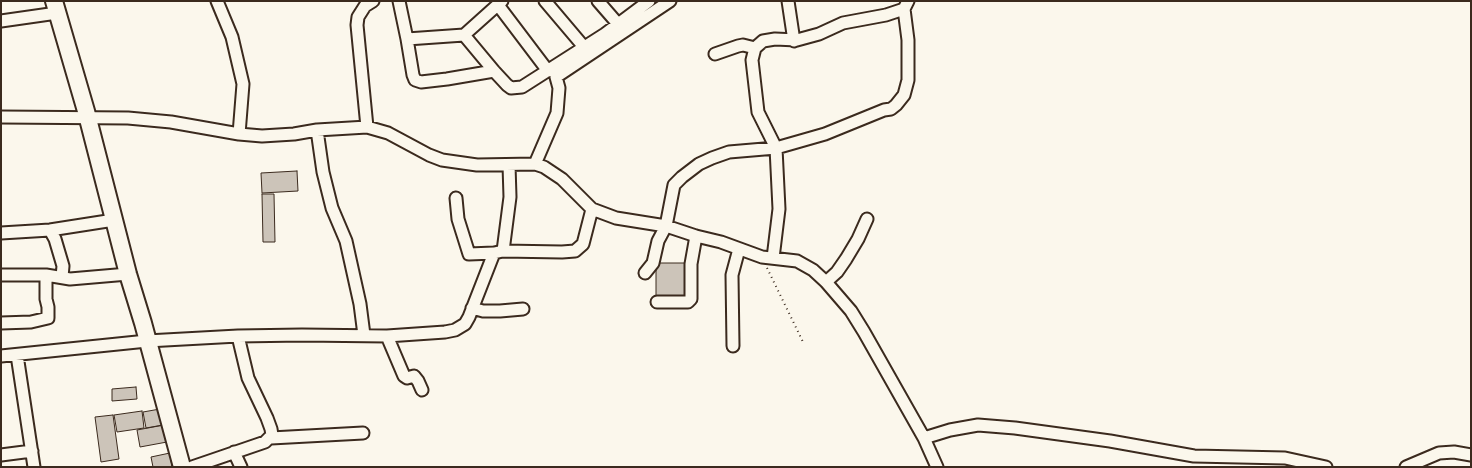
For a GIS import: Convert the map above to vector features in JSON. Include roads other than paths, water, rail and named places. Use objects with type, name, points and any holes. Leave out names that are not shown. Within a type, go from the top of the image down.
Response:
[{"type":"street","points":[[217,1],[232,37],[243,84],[239,134]]},
{"type":"street","points":[[367,126],[357,25],[358,17],[365,6],[373,1]]},
{"type":"street","points":[[399,1],[413,75],[418,82],[466,77],[494,71]]},
{"type":"street","points":[[545,1],[584,47]]},
{"type":"street","points":[[598,1],[618,24]]},
{"type":"street","points":[[464,35],[507,85],[516,88],[526,86],[605,34],[649,1]]},
{"type":"street","points":[[535,164],[558,113],[560,88],[556,77],[670,1]]},
{"type":"street","points":[[788,1],[794,41]]},
{"type":"street","points":[[407,39],[464,35],[500,3],[548,71]]},
{"type":"street","points":[[645,273],[653,263],[658,241],[666,226],[674,186],[699,164],[728,152],[776,148],[825,134],[884,110],[891,109],[896,105],[904,94],[908,80],[906,5],[886,15],[843,23],[819,34],[794,41],[763,41],[755,48],[752,60],[758,112],[776,148],[778,209],[767,257]]},
{"type":"street","points":[[1,21],[55,7],[87,117],[128,274],[182,467]]},
{"type":"street","points":[[715,54],[743,46],[755,48]]},
{"type":"street","points":[[1,117],[128,118],[171,122],[239,134],[262,136],[367,126],[388,133],[442,160],[477,165],[535,164],[544,167],[562,179],[592,210],[616,218],[666,226],[767,257],[797,261],[813,270],[826,282],[851,311],[924,438],[937,467]]},
{"type":"street","points":[[317,130],[323,172],[332,208],[346,241],[360,304],[364,335]]},
{"type":"street","points":[[1,356],[147,341],[238,336],[387,336],[455,330],[464,324],[499,252],[510,197],[509,165]]},
{"type":"street","points":[[456,198],[458,219],[469,254],[562,252],[575,250],[583,244],[592,210]]},
{"type":"street","points":[[826,282],[846,260],[868,219]]},
{"type":"street","points":[[1,233],[50,230],[114,220]]},
{"type":"street","points":[[50,230],[55,239],[63,266],[62,277]]},
{"type":"street","points":[[657,302],[688,302],[691,300],[691,264],[696,236]]},
{"type":"street","points":[[733,346],[732,275],[739,249]]},
{"type":"street","points":[[1,275],[46,275],[70,279],[128,274]]},
{"type":"street","points":[[1,323],[31,322],[48,318],[46,275]]},
{"type":"street","points":[[472,308],[483,311],[523,309]]},
{"type":"street","points":[[192,467],[265,442],[272,435],[271,428],[248,378],[238,336]]},
{"type":"street","points":[[387,336],[404,376],[407,378],[414,376],[422,390]]},
{"type":"street","points":[[18,355],[34,467]]},
{"type":"street","points":[[924,438],[950,430],[978,425],[1053,433],[1194,456],[1285,458],[1326,467]]},
{"type":"street","points":[[270,438],[363,433]]},
{"type":"street","points":[[1,455],[32,451]]},
{"type":"street","points":[[234,452],[241,467]]},
{"type":"street","points":[[1406,467],[1439,453],[1454,452],[1471,455]]}]
